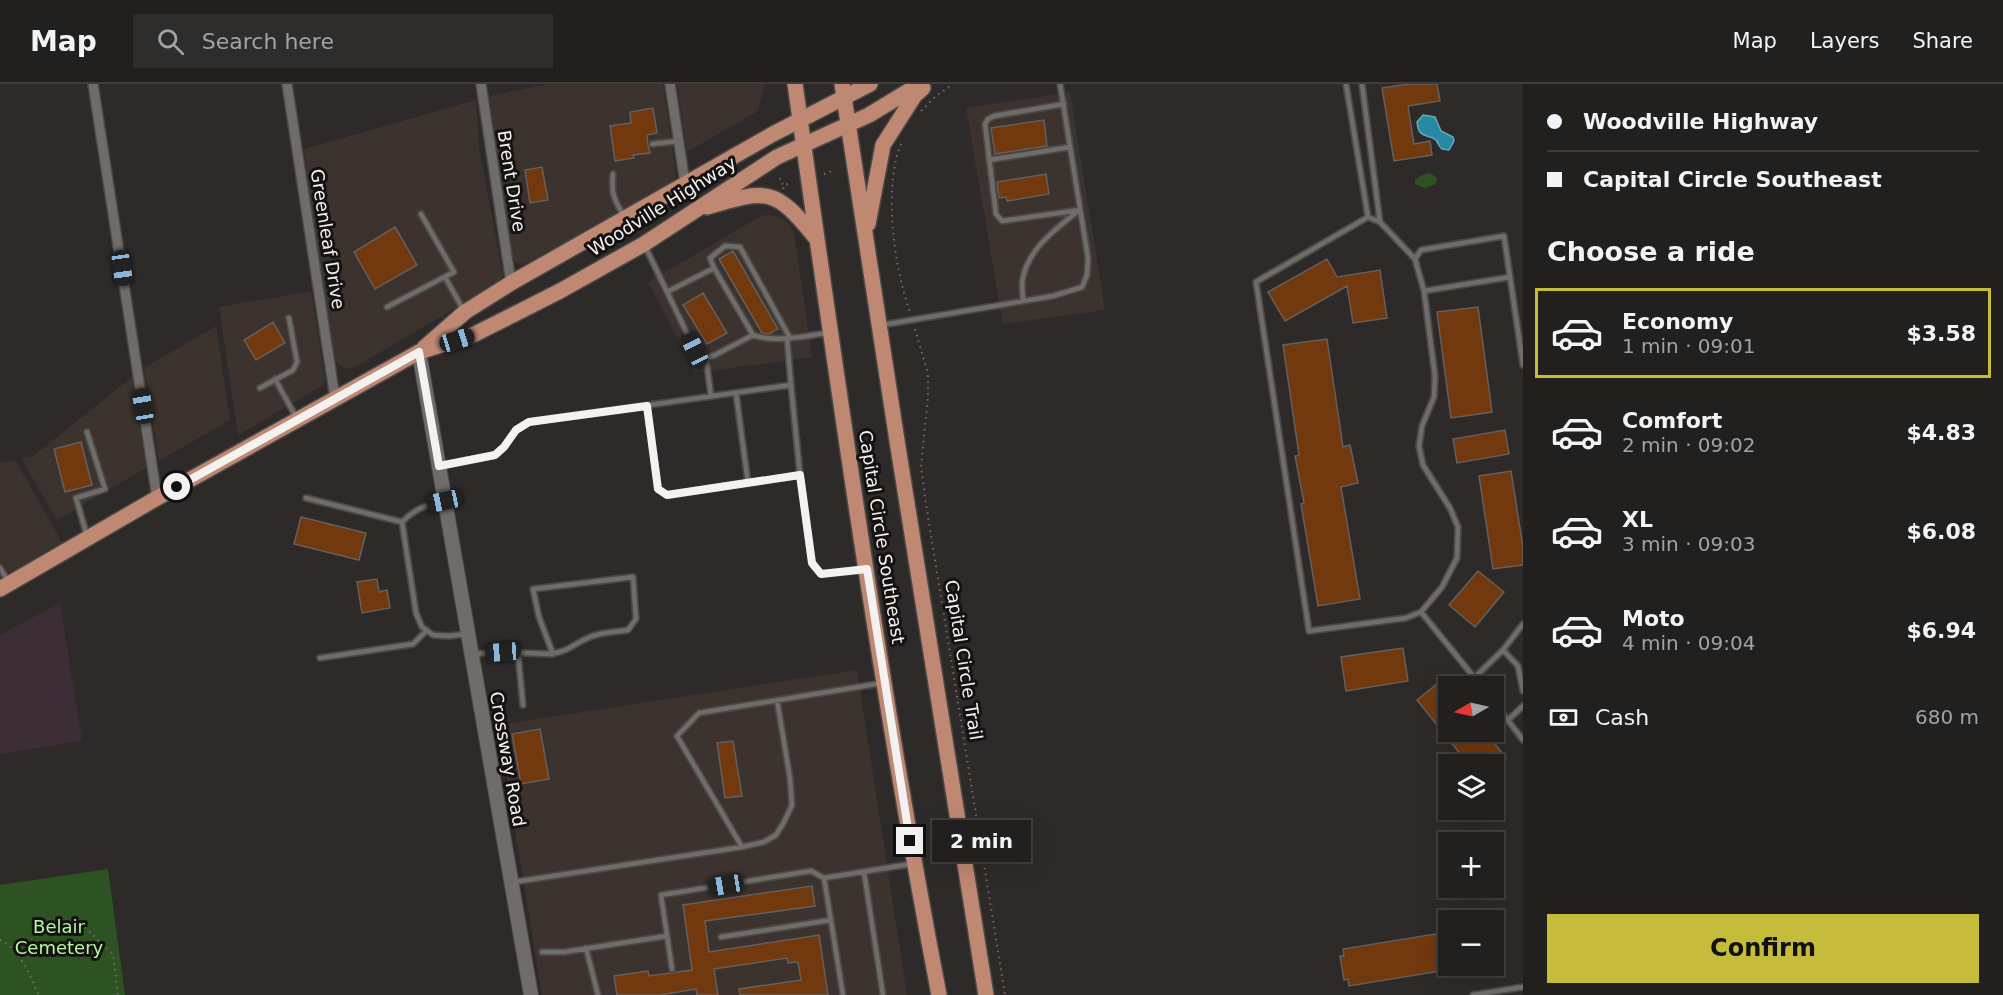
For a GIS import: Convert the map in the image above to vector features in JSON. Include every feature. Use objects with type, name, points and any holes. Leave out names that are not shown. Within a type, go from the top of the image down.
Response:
[{"type":"main road","name":"Capital Circle Southeast","points":[[795,84],[815,237],[867,569],[914,864],[939,995]]},
{"type":"main road","name":"Woodville Highway","points":[[419,352],[465,312],[511,283],[800,120],[843,91],[870,84]]},
{"type":"main road","name":"Woodville Highway","points":[[5,586],[157,498],[419,352],[475,334],[560,291],[644,244],[777,157],[869,115],[920,84]]},
{"type":"main road","points":[[865,235],[883,145],[915,95],[928,84]]},
{"type":"main road","name":"Capital Circle Southeast","points":[[843,91],[986,995]]},
{"type":"main road","points":[[692,212],[747,196],[773,197],[796,213],[815,237]]},
{"type":"street","points":[[93,84],[157,498]]},
{"type":"street","name":"Greenleaf Drive","points":[[287,84],[335,398]]},
{"type":"street","name":"Brent Drive","points":[[481,84],[511,283]]},
{"type":"street","points":[[670,84],[685,183]]},
{"type":"street","name":"Crossway Road","points":[[419,352],[531,995]]},
{"type":"lane","points":[[879,325],[1053,296],[1082,287],[1087,275],[1088,258],[1060,84]]},
{"type":"lane","points":[[1346,84],[1368,217]]},
{"type":"lane","points":[[1362,84],[1380,222]]},
{"type":"lane","points":[[1064,104],[988,119],[985,130],[996,214],[1002,221],[1080,210]]},
{"type":"lane","points":[[652,144],[679,141]]},
{"type":"lane","points":[[989,160],[1070,147]]},
{"type":"lane","points":[[613,174],[614,198],[625,218]]},
{"type":"lane","points":[[1023,301],[1022,278],[1030,258],[1051,232],[1080,210]]},
{"type":"lane","points":[[387,307],[454,272],[421,214]]},
{"type":"lane","points":[[1368,217],[1380,222],[1415,260],[1424,291],[1435,376],[1434,397],[1422,426],[1419,446],[1423,465],[1450,508],[1458,527],[1457,558],[1442,587],[1421,612],[1406,618],[1310,632],[1256,282],[1368,217]]},
{"type":"lane","points":[[1415,260],[1421,250],[1504,236],[1523,365]]},
{"type":"lane","points":[[644,244],[695,350],[705,358],[711,396]]},
{"type":"lane","points":[[830,333],[788,338],[762,338],[753,335],[710,258],[724,246],[740,248],[788,338],[790,385],[812,563],[821,574],[867,569]]},
{"type":"lane","points":[[667,292],[714,268]]},
{"type":"lane","points":[[445,277],[465,312]]},
{"type":"lane","points":[[1424,291],[1510,277]]},
{"type":"lane","points":[[260,388],[293,370],[297,362],[289,318]]},
{"type":"lane","points":[[705,358],[753,335]]},
{"type":"lane","points":[[275,380],[297,419]]},
{"type":"lane","points":[[439,466],[495,455],[516,430],[529,422],[790,385]]},
{"type":"lane","points":[[736,393],[748,483]]},
{"type":"lane","points":[[647,406],[658,489],[667,495],[800,475]]},
{"type":"lane","points":[[87,432],[105,489],[76,498],[88,538]]},
{"type":"lane","points":[[306,498],[402,522]]},
{"type":"lane","points":[[402,522],[411,513],[426,505],[444,501]]},
{"type":"lane","points":[[402,522],[416,613],[422,627],[434,635],[449,636],[468,633]]},
{"type":"lane","points":[[0,568],[5,586]]},
{"type":"lane","points":[[472,654],[503,652],[553,654],[566,651],[591,636],[628,630],[636,619],[633,577],[533,589],[539,617],[553,654]]},
{"type":"lane","points":[[1421,612],[1474,676]]},
{"type":"lane","points":[[1476,676],[1503,650],[1523,624]]},
{"type":"lane","points":[[320,658],[413,644],[427,630]]},
{"type":"lane","points":[[1503,650],[1518,666],[1523,691]]},
{"type":"lane","points":[[518,654],[523,705]]},
{"type":"lane","points":[[742,847],[677,736],[699,713],[885,682]]},
{"type":"lane","points":[[511,882],[742,847],[764,842],[776,835],[792,805],[790,778],[777,700]]},
{"type":"lane","points":[[1508,720],[1523,706]]},
{"type":"lane","points":[[1504,715],[1523,740]]},
{"type":"lane","points":[[672,969],[661,895],[812,871],[824,878],[914,864]]},
{"type":"lane","points":[[864,872],[883,995]]},
{"type":"lane","points":[[824,878],[843,995]]},
{"type":"lane","points":[[721,937],[831,920]]},
{"type":"lane","points":[[542,952],[564,952],[667,936]]},
{"type":"lane","points":[[586,948],[598,995]]},
{"type":"lane","points":[[1473,995],[1523,987]]},
{"type":"path","points":[[918,115],[936,96],[953,84]]},
{"type":"path","points":[[902,141],[895,158],[891,190],[897,264],[909,309]]},
{"type":"path","points":[[824,174],[832,171]]},
{"type":"path","points":[[780,178],[784,185],[791,183]]},
{"type":"path","name":"Capital Circle Trail","points":[[916,330],[928,374],[921,466],[926,504],[1005,995]]},
{"type":"path","points":[[76,919],[113,954],[118,995]]},
{"type":"path","points":[[0,940],[11,945],[26,968],[39,995]]},
{"type":"shaded area","points":[[547,84],[663,84],[676,175],[672,182],[557,247],[531,261],[520,264],[514,261],[512,256],[490,96]]},
{"type":"shaded area","points":[[677,84],[765,84],[758,111],[687,152]]},
{"type":"shaded area","points":[[1070,92],[1105,310],[1003,324],[966,108]]},
{"type":"shaded area","points":[[476,100],[479,147],[503,277],[498,283],[357,366],[347,369],[340,366],[333,359],[304,149]]},
{"type":"shaded area","points":[[766,215],[778,216],[787,222],[794,232],[812,357],[695,373],[648,282]]},
{"type":"shaded area","points":[[311,291],[325,380],[322,386],[238,435],[219,307]]},
{"type":"shaded area","points":[[216,326],[230,420],[159,461],[144,368]]},
{"type":"shaded area","points":[[132,377],[146,468],[57,520],[21,458],[33,456]]},
{"type":"shaded area","points":[[15,460],[62,542],[0,578],[0,463]]},
{"type":"shaded area","points":[[60,603],[82,741],[0,754],[0,635]]},
{"type":"shaded area","points":[[857,670],[907,995],[542,995],[498,725]]},
{"type":"green space","points":[[1430,173],[1437,178],[1436,184],[1425,188],[1415,184],[1415,180]]},
{"type":"green space","name":"Belair Cemetery","points":[[108,869],[125,995],[0,995],[0,885]]},
{"type":"water","points":[[1423,115],[1435,117],[1441,131],[1453,137],[1454,141],[1449,150],[1442,149],[1436,140],[1422,134],[1417,122]]},
{"type":"building","points":[[1409,84],[1437,84],[1440,101],[1408,106],[1414,144],[1430,141],[1432,155],[1394,161],[1382,88]]},
{"type":"building","points":[[653,108],[657,133],[647,135],[650,153],[633,155],[634,158],[615,161],[610,126],[631,123],[630,112]]},
{"type":"building","points":[[1044,120],[1047,146],[995,154],[991,128]]},
{"type":"building","points":[[542,167],[548,200],[530,203],[525,170]]},
{"type":"building","points":[[1046,174],[1049,194],[1007,201],[1006,197],[999,198],[997,182]]},
{"type":"building","points":[[395,227],[417,265],[375,289],[354,252]]},
{"type":"building","points":[[733,251],[778,329],[769,334],[762,333],[719,259]]},
{"type":"building","points":[[1327,259],[1337,277],[1380,270],[1387,318],[1353,323],[1347,286],[1285,321],[1268,292]]},
{"type":"building","points":[[703,293],[727,333],[707,344],[683,305]]},
{"type":"building","points":[[1478,307],[1492,412],[1451,418],[1437,312]]},
{"type":"building","points":[[273,322],[285,343],[256,360],[244,340]]},
{"type":"building","points":[[1327,339],[1343,447],[1350,445],[1358,483],[1341,487],[1360,599],[1318,606],[1301,504],[1304,503],[1295,456],[1299,455],[1283,345]]},
{"type":"building","points":[[1505,430],[1509,454],[1457,463],[1453,439]]},
{"type":"building","points":[[81,442],[92,485],[65,492],[54,449]]},
{"type":"building","points":[[1511,471],[1523,547],[1523,565],[1493,569],[1479,476]]},
{"type":"building","points":[[301,517],[366,533],[359,560],[294,544]]},
{"type":"building","points":[[1478,571],[1504,592],[1475,627],[1449,605]]},
{"type":"building","points":[[377,579],[379,592],[387,590],[390,608],[362,613],[357,582]]},
{"type":"building","points":[[1403,648],[1408,681],[1346,691],[1341,657]]},
{"type":"building","points":[[1438,683],[1438,726],[1417,700]]},
{"type":"building","points":[[540,729],[549,779],[521,784],[512,734]]},
{"type":"building","points":[[733,741],[742,796],[725,798],[717,743]]},
{"type":"building","points":[[1451,742],[1494,742],[1503,754],[1460,754]]},
{"type":"building","points":[[812,886],[815,906],[705,921],[709,952],[819,935],[828,995],[740,995],[739,989],[801,980],[798,962],[788,963],[787,958],[714,969],[718,995],[697,995],[696,989],[660,995],[617,995],[614,976],[648,971],[649,976],[692,970],[683,905]]},
{"type":"building","points":[[1438,933],[1438,971],[1349,986],[1348,979],[1344,980],[1340,956],[1344,956],[1343,949]]},
{"type":"route","points":[[177,487],[419,352],[439,466],[495,455],[516,430],[529,422],[647,406],[658,489],[667,495],[800,475],[812,563],[821,574],[839,574],[867,569],[910,841]]}]
